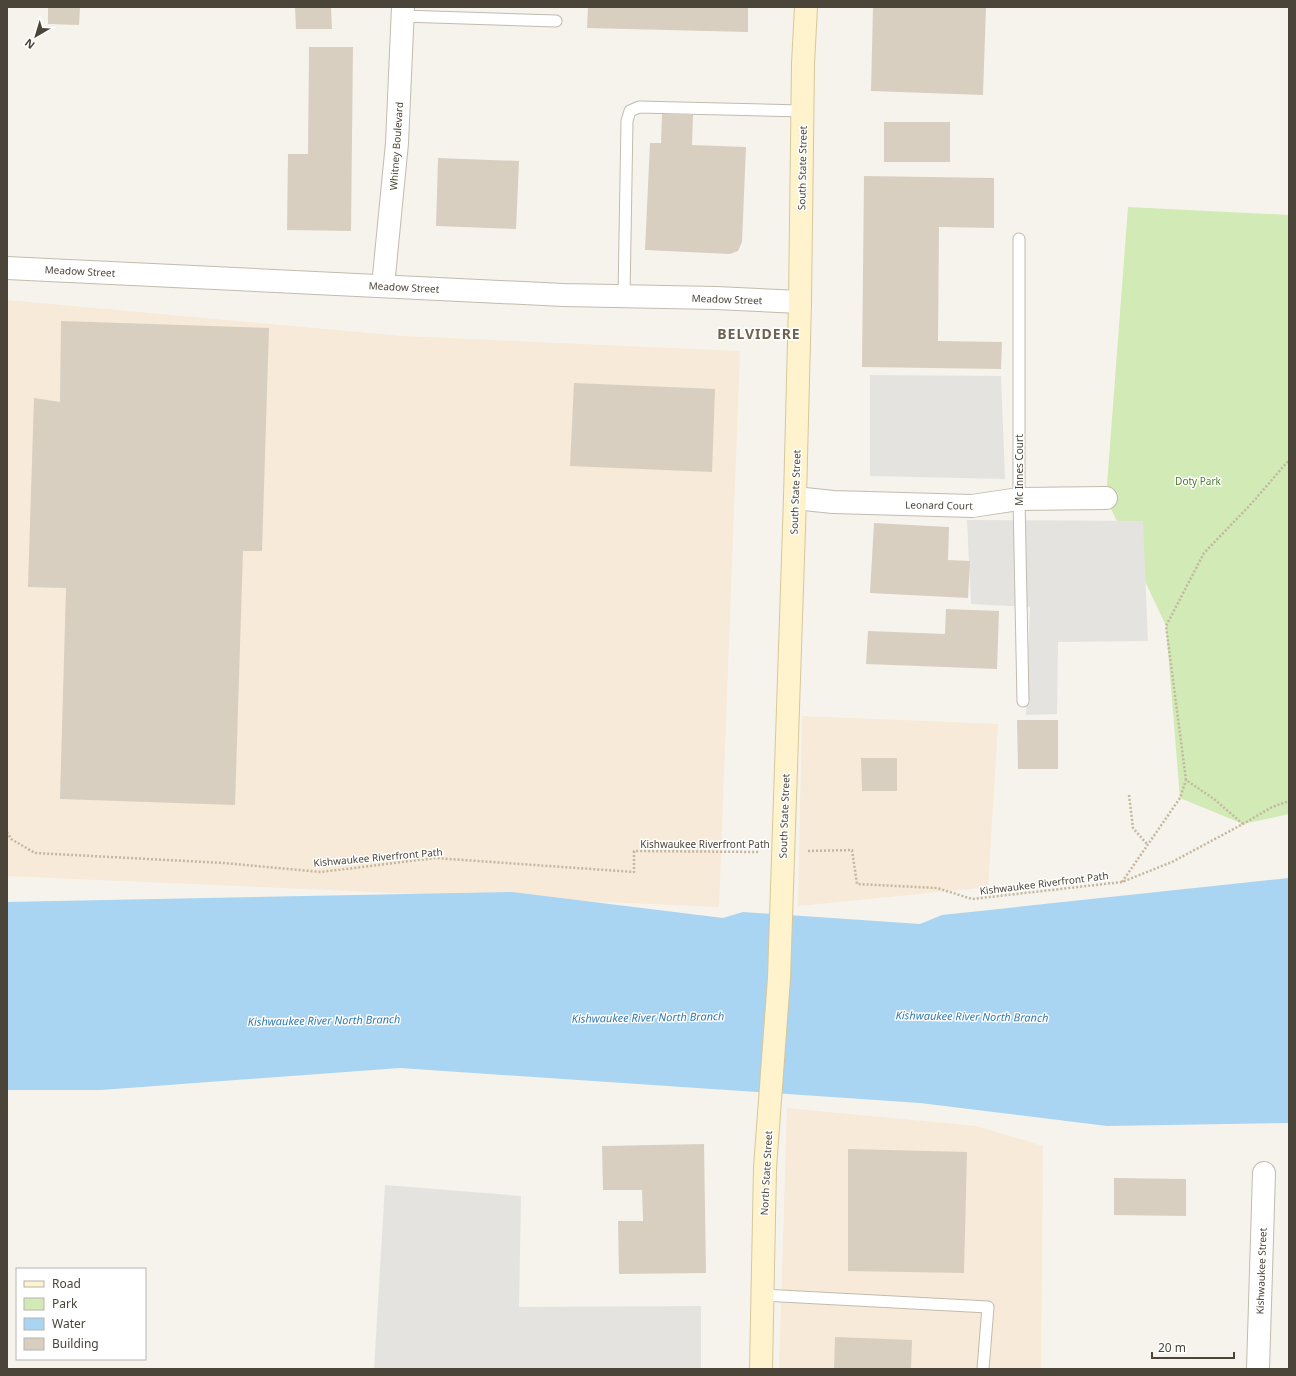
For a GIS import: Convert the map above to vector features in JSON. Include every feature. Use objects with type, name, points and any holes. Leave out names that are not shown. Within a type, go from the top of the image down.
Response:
[{"type":"main road","name":"South State Street","points":[[779,978],[795,498],[800,302],[803,64],[806,7]]},
{"type":"main road","name":"North State Street","points":[[761,1369],[765,1168],[779,978]]},
{"type":"street","name":"Whitney Boulevard","points":[[383,286],[397,143],[403,12]]},
{"type":"street","name":"Meadow Street","points":[[7,268],[563,295],[716,298],[800,302]]},
{"type":"street","name":"Leonard Court","points":[[795,498],[833,502],[972,506],[1019,499],[1106,498]]},
{"type":"street","name":"Kishwaukee Street","points":[[1258,1369],[1264,1173]]},
{"type":"lane","points":[[403,12],[556,20]]},
{"type":"lane","points":[[624,296],[627,121],[630,111],[639,107],[803,111]]},
{"type":"lane","name":"Mc Innes Court","points":[[1019,239],[1019,499],[1023,701]]},
{"type":"lane","points":[[762,1295],[988,1307],[983,1369]]},
{"type":"path","points":[[1122,882],[1180,798],[1186,780],[1166,626],[1204,553],[1252,503],[1289,460]]},
{"type":"path","points":[[1186,780],[1214,799],[1243,824]]},
{"type":"path","points":[[1129,795],[1133,828],[1147,844]]},
{"type":"path","name":"Kishwaukee Riverfront Path","points":[[7,832],[11,839],[35,853],[224,863],[321,872],[435,858],[634,872],[634,851],[782,857],[852,850],[857,884],[937,888],[972,899],[1122,882],[1172,862],[1272,807],[1289,801]]},
{"type":"shaded area","points":[[8,300],[402,336],[740,351],[719,907],[7,876]]},
{"type":"shaded area","points":[[870,375],[1001,376],[1005,479],[870,476]]},
{"type":"shaded area","points":[[967,520],[1143,521],[1148,641],[1058,642],[1057,714],[1026,715],[1030,607],[971,604]]},
{"type":"shaded area","points":[[802,716],[998,724],[988,887],[798,906]]},
{"type":"shaded area","points":[[787,1108],[976,1126],[1043,1146],[1041,1369],[779,1369]]},
{"type":"shaded area","points":[[385,1185],[521,1196],[519,1307],[701,1306],[701,1369],[374,1369]]},
{"type":"green space","name":"Doty Park","points":[[1128,207],[1289,215],[1289,814],[1243,824],[1180,798],[1166,626],[1106,498]]},
{"type":"water","name":"Kishwaukee River North Branch","points":[[1289,878],[1289,1123],[1107,1126],[920,1103],[400,1068],[101,1090],[7,1090],[7,902],[512,892],[723,918],[743,912],[920,924],[942,915]]},
{"type":"building","points":[[48,7],[80,7],[79,25],[48,24]]},
{"type":"building","points":[[295,7],[331,7],[332,29],[296,29]]},
{"type":"building","points":[[588,7],[748,7],[748,32],[587,28]]},
{"type":"building","points":[[873,7],[986,7],[983,95],[871,91]]},
{"type":"building","points":[[309,47],[353,47],[351,231],[287,230],[288,154],[308,154]]},
{"type":"building","points":[[662,114],[693,115],[692,145],[746,147],[742,242],[738,251],[730,254],[645,250],[650,143],[661,143]]},
{"type":"building","points":[[884,122],[950,122],[950,162],[884,162]]},
{"type":"building","points":[[438,158],[519,161],[516,229],[436,226]]},
{"type":"building","points":[[864,176],[994,178],[994,228],[939,227],[938,341],[1002,342],[1001,369],[862,367]]},
{"type":"building","points":[[61,321],[269,328],[262,551],[243,551],[235,805],[60,799],[66,588],[28,587],[34,398],[60,402]]},
{"type":"building","points":[[574,383],[715,389],[712,472],[570,466]]},
{"type":"building","points":[[874,523],[949,527],[948,560],[970,561],[968,598],[870,593]]},
{"type":"building","points":[[946,609],[999,611],[997,669],[866,664],[868,631],[945,634]]},
{"type":"building","points":[[1017,720],[1058,720],[1058,769],[1018,769]]},
{"type":"building","points":[[861,758],[897,758],[897,791],[862,791]]},
{"type":"building","points":[[704,1144],[706,1273],[619,1274],[618,1221],[643,1221],[642,1190],[603,1190],[602,1146]]},
{"type":"building","points":[[848,1149],[967,1152],[964,1273],[848,1271]]},
{"type":"building","points":[[1114,1178],[1186,1179],[1186,1216],[1114,1215]]},
{"type":"building","points":[[835,1337],[912,1340],[911,1369],[834,1369]]},
{"type":"district","name":"BELVIDERE","points":[[759,333]]}]
